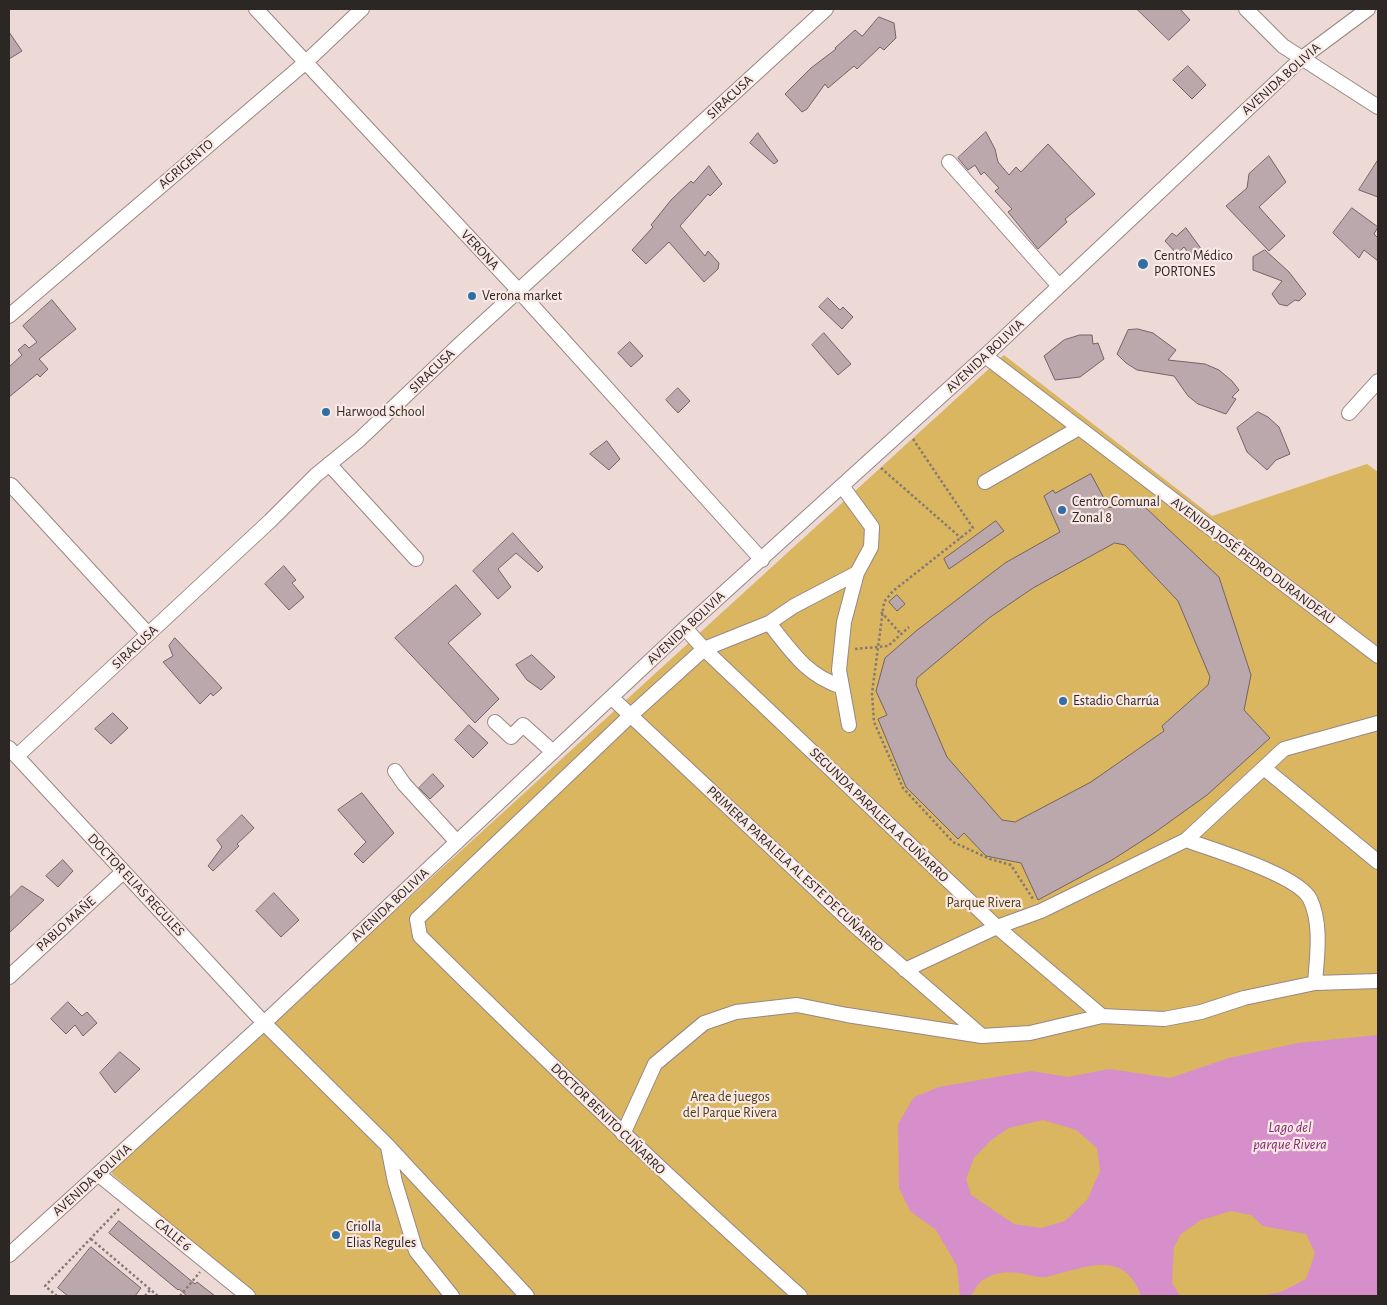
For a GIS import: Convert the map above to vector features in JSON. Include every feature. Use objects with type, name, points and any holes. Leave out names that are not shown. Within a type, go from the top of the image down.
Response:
[{"type":"street","name":"VERONA","points":[[256,9],[518,291],[762,560]]},
{"type":"street","name":"AGRIGENTO","points":[[9,316],[306,62],[362,9]]},
{"type":"street","name":"SIRACUSA","points":[[13,752],[148,634],[330,464],[360,440],[518,291],[826,9]]},
{"type":"street","points":[[1246,9],[1283,46],[1378,107]]},
{"type":"street","name":"AVENIDA BOLIVIA","points":[[9,1255],[264,1023],[685,628],[985,356],[1302,58],[1368,9]]},
{"type":"street","points":[[949,162],[1059,286]]},
{"type":"street","name":"AVENIDA JOSÉ PEDRO DURANDEAU","points":[[985,356],[1378,656]]},
{"type":"street","points":[[1349,413],[1378,381]]},
{"type":"street","points":[[985,482],[1079,428]]},
{"type":"street","points":[[330,464],[416,560]]},
{"type":"street","points":[[11,485],[148,634]]},
{"type":"street","points":[[842,486],[872,527],[872,547],[857,573],[844,622],[839,670],[850,725]]},
{"type":"street","points":[[631,715],[704,649],[770,623],[794,606],[857,573]]},
{"type":"street","points":[[770,623],[798,659],[821,680],[842,687]]},
{"type":"street","name":"SEGUNDA PARALELA A CUÑARRO","points":[[685,628],[704,649],[997,927],[1102,1016]]},
{"type":"street","name":"PRIMERA PARALELA AL ESTE DE CUÑARRO","points":[[612,698],[855,926],[982,1036]]},
{"type":"street","name":"DOCTOR BENITO CUÑARRO","points":[[631,715],[417,917],[420,936],[623,1134],[800,1296]]},
{"type":"street","points":[[494,722],[511,737],[524,725],[553,752]]},
{"type":"street","points":[[905,970],[997,927],[1041,911],[1186,840],[1284,749],[1378,723]]},
{"type":"street","name":"DOCTOR ELIAS REGULES","points":[[13,752],[264,1023],[388,1146],[527,1296]]},
{"type":"street","points":[[1264,768],[1378,862]]},
{"type":"street","points":[[395,771],[404,784],[457,842]]},
{"type":"street","points":[[1186,840],[1282,875],[1310,897],[1317,920],[1315,983]]},
{"type":"street","name":"PABLO MAÑE","points":[[9,977],[123,872]]},
{"type":"street","points":[[623,1134],[655,1064],[704,1023],[736,1012],[797,1005],[847,1015],[982,1036],[1030,1033],[1102,1016],[1164,1018],[1201,1012],[1244,998],[1315,983],[1378,981]]},
{"type":"street","points":[[388,1146],[395,1182],[416,1251],[452,1296]]},
{"type":"street","name":"CALLE 6","points":[[98,1174],[248,1296]]},
{"type":"path","points":[[906,428],[973,528],[887,597],[881,612],[872,693],[874,722],[903,788],[953,842],[990,859],[1011,865],[1041,911]]},
{"type":"path","points":[[871,459],[961,538]]},
{"type":"path","points":[[881,612],[901,634]]},
{"type":"path","points":[[841,650],[888,646],[909,627]]},
{"type":"path","points":[[54,1295],[45,1286],[123,1204]]},
{"type":"path","points":[[90,1239],[158,1296]]},
{"type":"path","points":[[180,1296],[201,1271],[194,1265]]},
{"type":"path","points":[[145,1296],[150,1290]]},
{"type":"green space","name":"Parque Rivera","points":[[1004,355],[1212,516],[1367,464],[1378,472],[1378,1296],[254,1296],[112,1174],[113,1169],[119,1163]]},
{"type":"water","name":"Lago del parque Rivera","points":[[1378,1035],[1378,1296],[1259,1296],[1281,1292],[1306,1279],[1315,1253],[1306,1234],[1263,1226],[1251,1215],[1231,1211],[1201,1220],[1181,1234],[1174,1247],[1172,1283],[1180,1296],[1141,1296],[1134,1281],[1124,1271],[1113,1266],[1101,1265],[1046,1277],[1012,1272],[997,1274],[984,1279],[975,1289],[972,1296],[960,1296],[957,1266],[936,1230],[910,1211],[899,1188],[898,1124],[914,1097],[939,1087],[1031,1071],[1068,1077],[1109,1069],[1170,1078],[1229,1058],[1298,1043]],"holes":[[[1043,1120],[1076,1130],[1097,1148],[1100,1171],[1087,1200],[1065,1221],[1041,1228],[1014,1224],[971,1195],[966,1179],[974,1158],[990,1141],[1009,1128]]]},
{"type":"building","points":[[1137,9],[1180,9],[1190,20],[1169,40]]},
{"type":"building","points":[[879,17],[894,23],[896,38],[884,50],[880,47],[857,69],[854,66],[828,88],[825,84],[807,109],[802,112],[785,94],[811,68],[836,49],[855,30],[862,36]]},
{"type":"building","points":[[9,32],[22,51],[9,59]]},
{"type":"building","points":[[1188,66],[1206,85],[1192,99],[1173,80]]},
{"type":"building","points":[[986,132],[995,149],[998,162],[1009,175],[1016,167],[1021,172],[1048,144],[1095,194],[1065,219],[1067,222],[1038,249],[1008,212],[1012,209],[995,191],[999,188],[984,172],[981,175],[975,165],[968,170],[958,158]]},
{"type":"building","points":[[758,133],[778,161],[774,164],[750,143]]},
{"type":"building","points":[[1269,156],[1286,182],[1259,207],[1285,236],[1269,251],[1226,206],[1247,188],[1249,174]]},
{"type":"building","points":[[1378,160],[1378,197],[1359,190]]},
{"type":"building","points":[[709,166],[722,184],[710,196],[708,194],[680,226],[705,256],[708,251],[719,263],[718,269],[704,282],[669,242],[646,264],[632,250],[653,227],[651,225],[671,200],[691,181],[693,183]]},
{"type":"building","points":[[1352,208],[1378,227],[1374,234],[1378,238],[1378,261],[1364,250],[1359,258],[1333,233]]},
{"type":"building","points":[[1186,228],[1202,250],[1192,258],[1184,247],[1177,254],[1165,241],[1172,233],[1176,236]]},
{"type":"building","points":[[1265,250],[1289,272],[1306,294],[1299,301],[1295,300],[1287,306],[1279,304],[1272,294],[1282,281],[1253,270],[1253,257]]},
{"type":"building","points":[[828,298],[840,310],[843,307],[853,317],[842,329],[819,307]]},
{"type":"building","points":[[52,300],[76,329],[39,359],[48,369],[40,377],[37,374],[9,397],[9,367],[22,355],[18,350],[25,344],[29,348],[37,342],[23,326]]},
{"type":"building","points":[[1138,329],[1153,333],[1176,350],[1168,360],[1205,364],[1219,370],[1232,381],[1239,390],[1232,397],[1236,399],[1226,414],[1198,404],[1188,396],[1174,376],[1137,370],[1126,363],[1117,354],[1128,330]]},
{"type":"building","points":[[824,333],[851,364],[838,375],[812,345]]},
{"type":"building","points":[[1080,335],[1092,335],[1093,344],[1098,343],[1104,359],[1080,377],[1055,380],[1044,356],[1064,340]]},
{"type":"building","points":[[630,342],[643,356],[631,367],[618,353]]},
{"type":"building","points":[[678,388],[690,401],[678,413],[666,400]]},
{"type":"building","points":[[1258,412],[1268,417],[1279,427],[1290,454],[1276,460],[1267,470],[1247,452],[1237,428]]},
{"type":"building","points":[[607,441],[620,459],[609,470],[590,454]]},
{"type":"building","points":[[1091,474],[1109,508],[1121,503],[1146,508],[1219,577],[1251,675],[1244,710],[1270,738],[1207,795],[1154,833],[1112,860],[1038,900],[1021,863],[986,856],[964,833],[958,839],[906,787],[878,719],[887,715],[876,691],[885,658],[916,631],[1005,563],[1060,532],[1044,496],[1053,490],[1055,493]],"holes":[[[1115,543],[1125,545],[1178,601],[1210,677],[1208,685],[1162,726],[1164,731],[1091,782],[1015,822],[1002,820],[947,757],[916,685],[917,678],[989,618],[1033,588]]]},
{"type":"building","points":[[996,521],[1004,531],[949,569],[944,559]]},
{"type":"building","points":[[513,533],[543,567],[538,572],[516,553],[498,569],[511,587],[498,599],[473,571]]},
{"type":"building","points":[[284,566],[296,580],[292,583],[304,597],[289,610],[265,584]]},
{"type":"building","points":[[456,585],[481,614],[448,643],[499,699],[475,723],[395,638]]},
{"type":"building","points":[[897,595],[905,604],[897,611],[889,602]]},
{"type":"building","points":[[175,638],[222,688],[213,696],[211,693],[200,704],[163,662],[173,656],[169,646]]},
{"type":"building","points":[[532,655],[555,677],[541,690],[527,680],[516,665]]},
{"type":"building","points":[[113,713],[128,728],[111,744],[95,729]]},
{"type":"building","points":[[469,725],[488,743],[473,758],[455,740]]},
{"type":"building","points":[[433,774],[444,786],[430,799],[419,788]]},
{"type":"building","points":[[362,793],[394,833],[363,863],[354,854],[366,842],[338,810]]},
{"type":"building","points":[[242,815],[254,828],[237,844],[239,846],[213,871],[208,866],[222,847],[217,840]]},
{"type":"building","points":[[63,860],[73,871],[58,887],[46,876]]},
{"type":"building","points":[[22,886],[44,900],[9,933],[9,899]]},
{"type":"building","points":[[274,893],[299,920],[281,937],[256,911]]},
{"type":"building","points":[[68,1002],[82,1016],[87,1012],[97,1023],[83,1036],[75,1025],[66,1034],[51,1019]]},
{"type":"building","points":[[120,1052],[140,1069],[115,1093],[100,1073]]},
{"type":"building","points":[[119,1221],[195,1284],[197,1282],[215,1296],[185,1296],[179,1289],[109,1233]]},
{"type":"building","points":[[91,1247],[141,1288],[135,1296],[68,1296],[58,1288]]},
{"type":"place","name":"Centro Médico PORTONES","points":[[1143,264]]},
{"type":"place","name":"Verona market","points":[[472,296]]},
{"type":"place","name":"Harwood School","points":[[326,412]]},
{"type":"place","name":"Centro Comunal Zonal 8","points":[[1062,510]]},
{"type":"place","name":"Estadio Charrúa","points":[[1063,701]]},
{"type":"place","name":"Criolla Elias Regules","points":[[336,1235]]},
{"type":"park label","name":"Area de juegos del Parque Rivera","points":[[730,1106]]}]
